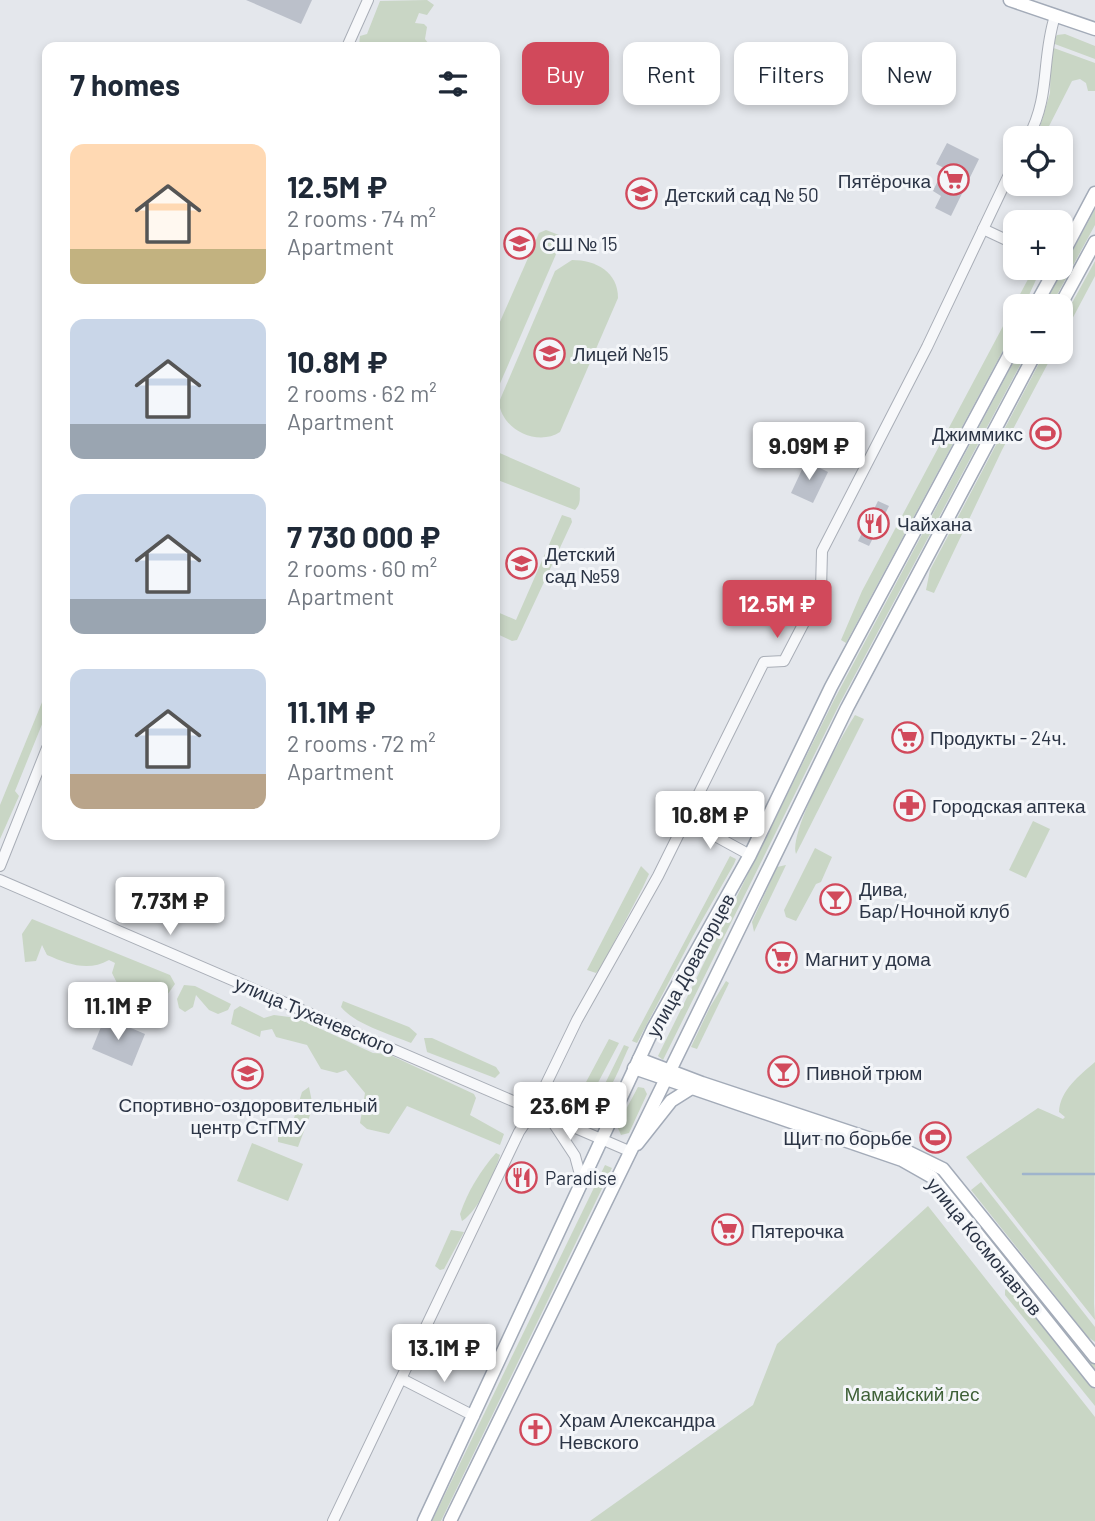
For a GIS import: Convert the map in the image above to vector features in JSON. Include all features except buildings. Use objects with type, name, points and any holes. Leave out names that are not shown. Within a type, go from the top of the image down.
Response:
[{"type":"main road","points":[[1010,0],[1095,32]]},
{"type":"main road","points":[[1073,234],[1095,193]]},
{"type":"main road","points":[[1067,294],[1095,242]]},
{"type":"main road","name":"улица Доваторцев","points":[[424,1521],[636,1064],[750,855],[831,687],[1004,364]]},
{"type":"main road","name":"улица Доваторцев","points":[[450,1521],[629,1152],[661,1075],[679,1048],[847,708],[1030,364]]},
{"type":"main road","points":[[679,1048],[682,1065],[693,1085]]},
{"type":"main road","points":[[636,1064],[693,1085]]},
{"type":"main road","points":[[629,1152],[644,1138],[671,1101],[693,1085]]},
{"type":"main road","name":"улица Космонавтов","points":[[693,1085],[904,1150],[943,1169],[1095,1357]]},
{"type":"main road","name":"улица Космонавтов","points":[[693,1085],[902,1160],[932,1177],[1095,1381]]},
{"type":"street","points":[[349,42],[368,0]]},
{"type":"street","points":[[1033,126],[1042,106],[1047,42],[1055,16]]},
{"type":"street","points":[[541,1114],[577,1020],[686,820],[764,662],[784,661],[821,590],[822,551],[927,347],[1003,187]]},
{"type":"street","points":[[983,229],[1003,238]]},
{"type":"street","points":[[0,866],[42,761]]},
{"type":"street","points":[[686,820],[750,855]]},
{"type":"street","name":"улица Тухачевского","points":[[0,880],[629,1152]]},
{"type":"street","points":[[333,1521],[519,1132],[531,1114],[587,1117],[603,1110],[622,1092]]},
{"type":"street","points":[[541,1114],[575,1156],[582,1185]]},
{"type":"street","points":[[402,1379],[474,1416]]},
{"type":"green space","points":[[427,0],[434,5],[427,15],[419,13],[415,23],[427,27],[425,39],[427,42],[359,42],[360,36],[367,34],[380,1]]},
{"type":"green space","points":[[1065,34],[1095,46],[1095,59],[1052,43],[1057,35]]},
{"type":"green space","points":[[1051,47],[1095,63],[1095,91],[1088,91],[1086,83],[1080,79],[1072,81],[1049,126],[1040,126],[1050,93]]},
{"type":"green space","points":[[1095,209],[1095,225],[1073,266],[1073,250]]},
{"type":"green space","points":[[546,230],[559,235],[560,245],[500,383],[500,322],[539,233]]},
{"type":"green space","points":[[572,260],[597,265],[614,281],[618,298],[560,432],[551,436],[531,436],[522,433],[506,420],[501,412],[500,400],[555,271]]},
{"type":"green space","points":[[1095,261],[1095,276],[1073,317],[1073,301]]},
{"type":"green space","points":[[1028,280],[1036,280],[1029,294],[1020,294]]},
{"type":"green space","points":[[1057,280],[1065,280],[1058,294],[1049,294]]},
{"type":"green space","points":[[1003,326],[1003,350],[846,643],[841,640],[862,591]]},
{"type":"green space","points":[[1013,364],[1021,364],[840,703],[663,1060],[658,1056],[834,700]]},
{"type":"green space","points":[[1039,364],[1048,364],[1002,450],[934,593],[926,590],[930,570]]},
{"type":"green space","points":[[500,453],[580,488],[579,502],[575,510],[500,481]]},
{"type":"green space","points":[[562,515],[571,518],[572,522],[517,640],[512,641],[500,635],[500,613],[516,620]]},
{"type":"green space","points":[[42,702],[42,724],[15,791],[19,796],[0,839],[0,805]]},
{"type":"green space","points":[[855,715],[864,719],[796,854],[796,843],[807,806]]},
{"type":"green space","points":[[1033,821],[1050,829],[1026,878],[1009,870]]},
{"type":"green space","points":[[815,848],[832,857],[821,882],[816,884],[796,921],[786,917],[784,910]]},
{"type":"green space","points":[[730,856],[736,859],[734,864],[637,1043],[632,1041]]},
{"type":"green space","points":[[786,865],[754,932],[752,922],[777,867]]},
{"type":"green space","points":[[641,866],[649,874],[643,887],[600,969],[596,973],[587,970]]},
{"type":"green space","points":[[32,919],[170,975],[175,984],[167,995],[146,995],[148,1015],[144,1024],[134,1018],[133,992],[118,985],[112,973],[115,963],[109,960],[93,966],[70,964],[47,955],[42,945],[36,961],[25,962],[22,934]]},
{"type":"green space","points":[[726,981],[729,983],[697,1049],[691,1047],[710,1007]]},
{"type":"green space","points":[[184,985],[195,986],[231,1004],[228,1010],[218,1014],[209,1010],[196,995],[193,1007],[185,1012],[179,1008],[177,999]]},
{"type":"green space","points":[[343,1001],[409,1027],[417,1034],[411,1043],[374,1028],[347,1013],[341,1007]]},
{"type":"green space","points":[[240,1006],[264,1018],[274,1015],[297,1018],[373,1053],[388,1054],[474,1094],[476,1098],[470,1115],[504,1134],[500,1145],[407,1106],[389,1134],[367,1129],[360,1123],[365,1093],[346,1070],[337,1073],[321,1069],[307,1045],[276,1037],[272,1029],[261,1031],[260,1037],[231,1024],[234,1010]]},
{"type":"green space","points":[[424,1038],[432,1038],[496,1067],[500,1073],[495,1078],[427,1052]]},
{"type":"green space","points":[[609,1039],[619,1043],[592,1094],[578,1103],[571,1093],[577,1082],[585,1084]]},
{"type":"green space","points":[[624,1045],[629,1047],[605,1095],[590,1108],[580,1110],[599,1096]]},
{"type":"green space","points":[[1095,1062],[1095,1320],[966,1157],[1038,1108],[1063,1119],[1065,1117],[1059,1112],[1063,1097],[1072,1084]]},
{"type":"green space","points":[[309,1087],[313,1107],[298,1147],[278,1142],[278,1130],[294,1118],[302,1092]]},
{"type":"green space","points":[[638,1087],[644,1088],[647,1094],[629,1133],[621,1135],[617,1126]]},
{"type":"green space","points":[[252,1143],[303,1164],[288,1201],[237,1181]]},
{"type":"green space","points":[[496,1153],[500,1155],[485,1191],[474,1209],[462,1221],[460,1214],[471,1189]]},
{"type":"green space","points":[[605,1165],[612,1168],[441,1521],[432,1521]]},
{"type":"green space","points":[[981,1182],[1095,1327],[1095,1342],[1088,1337],[971,1190]]},
{"type":"green space","points":[[958,1190],[1095,1363],[1095,1373],[953,1194]]},
{"type":"green space","name":"Мамайский лес","points":[[928,1206],[1095,1417],[1095,1521],[590,1521],[753,1405],[777,1344]]},
{"type":"green space","points":[[451,1230],[464,1232],[444,1269],[440,1270],[435,1266]]},
{"type":"green space","points":[[1009,1286],[1027,1303],[1095,1389],[1095,1406],[1005,1295]]},
{"type":"waterway","points":[[1023,1174],[1095,1174]]},
{"type":"place","name":"Пятёрочка","points":[[954,180]]},
{"type":"place","name":"Детский сад № 50","points":[[642,194]]},
{"type":"place","name":"СШ № 15","points":[[519,243]]},
{"type":"place","name":"Лицей №15","points":[[550,353]]},
{"type":"place","name":"Джиммикс","points":[[1046,433]]},
{"type":"place","name":"Чайхана","points":[[874,523]]},
{"type":"place","name":"Детский сад №59","points":[[522,564]]},
{"type":"place","name":"Продукты - 24ч.","points":[[907,737]]},
{"type":"place","name":"Городская аптека","points":[[909,805]]},
{"type":"place","name":"Дива, Бар/Ночной клуб","points":[[836,899]]},
{"type":"place","name":"Магнит у дома","points":[[782,958]]},
{"type":"place","name":"Пивной трюм","points":[[783,1072]]},
{"type":"place","name":"Спортивно-оздоровительный центр СтГМУ","points":[[248,1073]]},
{"type":"place","name":"Щит по борьбе","points":[[935,1137]]},
{"type":"place","name":"Paradise","points":[[522,1177]]},
{"type":"place","name":"Пятерочка","points":[[728,1230]]},
{"type":"place","name":"Храм Александра Невского","points":[[536,1430]]}]
